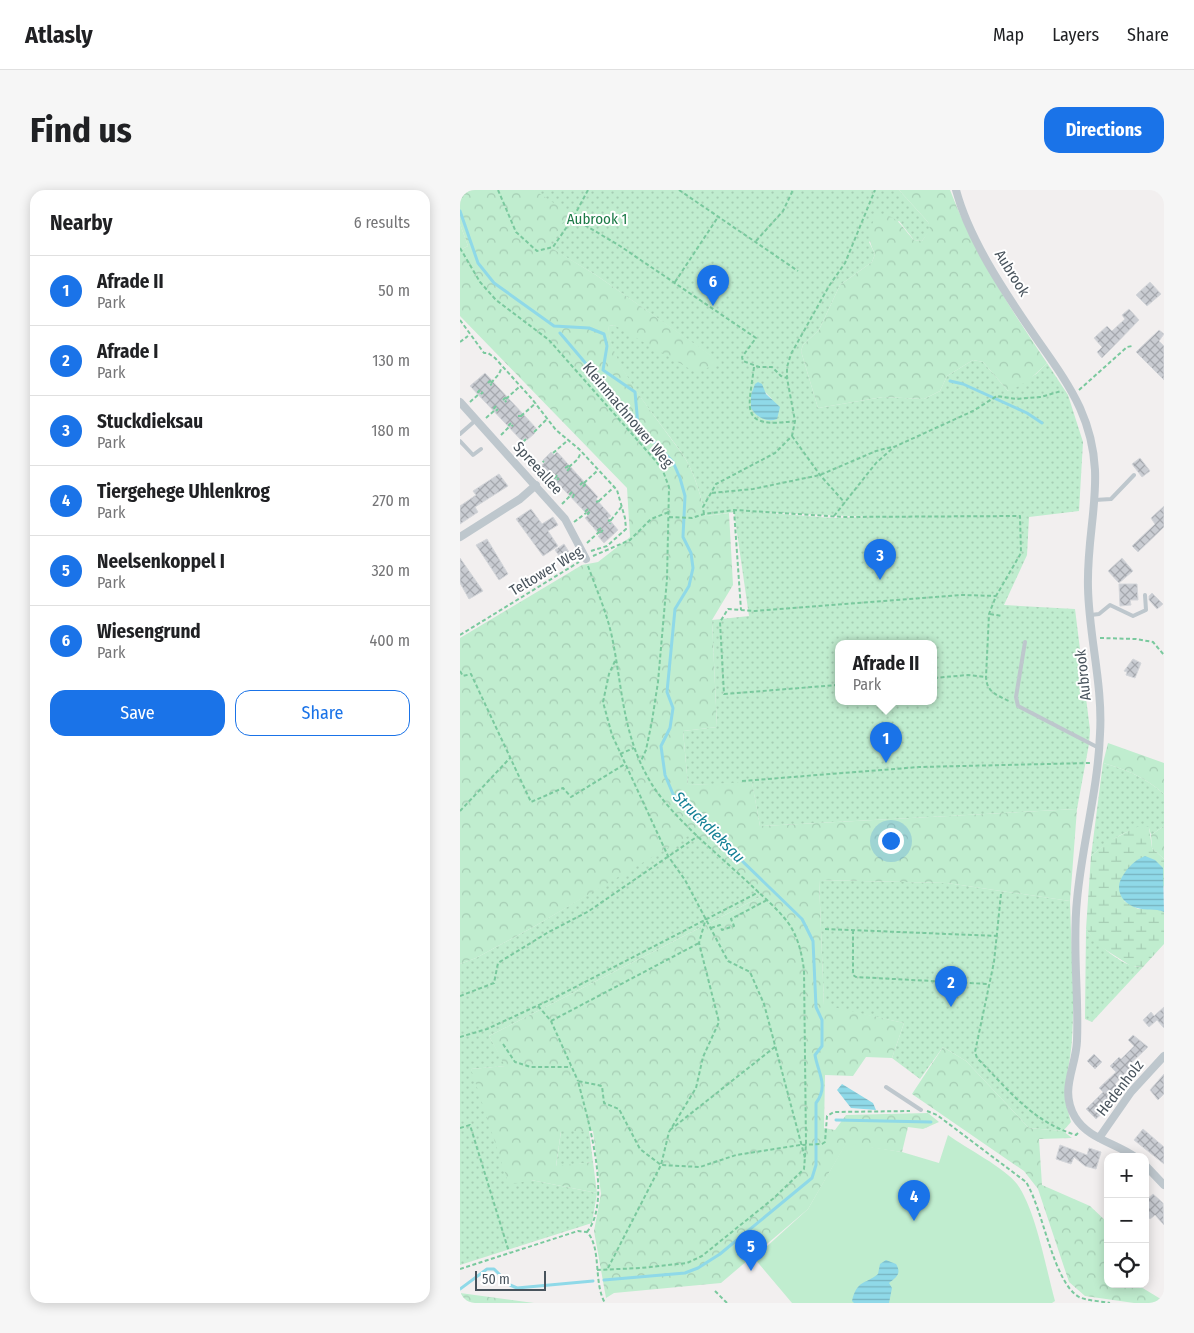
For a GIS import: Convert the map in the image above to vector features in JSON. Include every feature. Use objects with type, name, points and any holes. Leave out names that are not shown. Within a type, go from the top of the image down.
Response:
[{"type":"street","name":"Aubrook","points":[[956,190],[981,249],[1080,408],[1093,443],[1096,458],[1095,500],[1088,583],[1101,715],[1100,748],[1076,903],[1077,1042],[1067,1087],[1071,1109],[1084,1128],[1127,1153]]},
{"type":"street","name":"Spreeallee","points":[[462,405],[557,509],[569,526],[586,559]]},
{"type":"street","points":[[460,537],[520,499],[536,485]]},
{"type":"street","name":"Hedenholz","points":[[1099,1138],[1131,1092],[1164,1056]]},
{"type":"street","points":[[1149,1169],[1164,1184]]},
{"type":"lane","points":[[460,434],[478,421]]},
{"type":"lane","points":[[460,441],[473,456],[481,449]]},
{"type":"lane","points":[[1095,500],[1112,499],[1134,475]]},
{"type":"lane","points":[[1091,615],[1099,614],[1110,605],[1133,616],[1146,610],[1145,595]]},
{"type":"lane","points":[[1025,642],[1016,697],[1018,706],[1100,748]]},
{"type":"lane","points":[[886,1087],[921,1110]]},
{"type":"path","points":[[498,190],[516,232],[537,251],[553,246],[573,218],[588,190]]},
{"type":"path","points":[[679,190],[798,271]]},
{"type":"path","points":[[756,241],[783,211],[793,190]]},
{"type":"path","points":[[704,514],[703,507],[716,484],[775,453],[792,436],[795,420],[787,378],[787,367],[798,339],[845,263],[876,190]]},
{"type":"path","points":[[674,282],[718,217]]},
{"type":"path","points":[[573,218],[674,282],[756,338],[742,357],[743,360],[754,366],[772,366],[781,376],[787,378]]},
{"type":"path","name":"Kleinmachnower Weg","points":[[460,248],[480,282],[496,300],[549,340],[655,460],[663,471],[669,487],[667,579],[658,682],[646,750],[641,761]]},
{"type":"path","points":[[460,320],[469,335],[484,353],[491,354],[536,403],[556,431],[581,452],[614,486],[619,494],[626,524],[624,533],[607,546],[600,548]]},
{"type":"path","points":[[460,342],[469,335]]},
{"type":"path","points":[[1080,390],[1127,347],[1132,346]]},
{"type":"path","points":[[490,384],[499,374],[502,366]]},
{"type":"path","points":[[754,366],[748,395],[749,408],[753,415],[762,422],[772,424],[795,420]]},
{"type":"path","points":[[505,400],[520,386]]},
{"type":"path","points":[[712,493],[753,489],[820,475],[876,451],[894,447],[966,414],[997,396],[1016,399],[1041,398],[1057,393],[1068,386]]},
{"type":"path","points":[[462,405],[481,392]]},
{"type":"path","points":[[520,417],[536,403]]},
{"type":"path","points":[[478,421],[496,408]]},
{"type":"path","points":[[534,432],[547,419]]},
{"type":"path","points":[[495,440],[511,425]]},
{"type":"path","points":[[792,436],[820,475],[845,503]]},
{"type":"path","points":[[509,456],[526,439]]},
{"type":"path","points":[[552,453],[567,441]]},
{"type":"path","points":[[834,516],[876,463],[894,447]]},
{"type":"path","points":[[566,470],[578,459],[581,452]]},
{"type":"path","points":[[528,476],[544,461]]},
{"type":"path","points":[[581,486],[598,471]]},
{"type":"path","points":[[542,492],[557,477]]},
{"type":"path","points":[[598,502],[614,486]]},
{"type":"path","points":[[557,509],[573,494]]},
{"type":"path","points":[[609,522],[622,506]]},
{"type":"path","points":[[569,526],[589,510]]},
{"type":"path","points":[[734,510],[741,610]]},
{"type":"path","points":[[668,517],[692,518],[704,514],[734,510],[834,516],[1020,516],[1020,553],[996,596],[990,614],[986,677],[987,686],[991,692],[1018,706]]},
{"type":"path","name":"Teltower Weg","points":[[460,635],[572,564],[630,540],[651,519],[669,512]]},
{"type":"path","points":[[580,546],[588,542],[601,530]]},
{"type":"path","points":[[586,559],[608,621],[616,659],[621,700],[641,761],[660,796],[698,836],[759,892],[790,926],[800,947],[804,970],[806,1144],[804,1169],[774,1198],[702,1256],[687,1263],[597,1270]]},
{"type":"path","points":[[835,685],[724,694],[720,622],[728,609],[755,611],[961,595],[996,596]]},
{"type":"path","points":[[990,614],[1002,616]]},
{"type":"path","points":[[1109,637],[1152,642],[1164,654]]},
{"type":"path","points":[[616,659],[609,674],[603,702],[612,735],[668,856],[686,880],[728,961],[750,972],[764,1004],[805,1158]]},
{"type":"path","points":[[460,671],[463,676],[471,674],[531,802],[563,788],[571,797],[624,764]]},
{"type":"path","points":[[937,678],[968,675],[986,677]]},
{"type":"path","points":[[620,754],[635,747]]},
{"type":"path","points":[[460,810],[510,758]]},
{"type":"path","points":[[742,781],[919,767],[1098,763]]},
{"type":"path","points":[[460,996],[494,983],[498,963],[589,910],[698,836]]},
{"type":"path","points":[[460,1037],[488,1029],[538,1006],[759,892]]},
{"type":"path","points":[[1001,894],[998,936],[975,1052],[977,1058],[1034,1115],[1047,1124],[1076,1136],[1084,1128]]},
{"type":"path","points":[[710,929],[720,925],[722,930],[734,926],[731,919],[767,900]]},
{"type":"path","points":[[608,1269],[662,1165],[669,1132],[696,1088],[703,1057],[719,1022],[699,943],[706,918]]},
{"type":"path","points":[[825,929],[998,936]]},
{"type":"path","points":[[854,930],[853,975],[856,977],[988,984]]},
{"type":"path","points":[[551,1021],[699,943]]},
{"type":"path","points":[[538,1006],[551,1021],[578,1081],[590,1123],[599,1193],[593,1224],[587,1232]]},
{"type":"path","points":[[503,1044],[515,1062],[531,1067],[571,1067]]},
{"type":"path","points":[[669,1132],[776,1046]]},
{"type":"path","points":[[578,1081],[602,1086],[604,1104],[619,1109],[640,1149],[662,1165],[700,1167],[736,1155],[806,1144],[822,1144],[825,1142],[826,1122],[829,1114],[921,1110],[937,1115],[1026,1182],[1035,1196],[1058,1267],[1067,1285],[1084,1298],[1110,1303]]},
{"type":"path","points":[[460,1128],[470,1125],[509,1252]]},
{"type":"path","points":[[460,1269],[578,1231],[587,1232],[593,1241],[598,1284],[605,1303]]},
{"type":"path","points":[[715,1291],[727,1303]]},
{"type":"green space","points":[[460,190],[534,190],[569,213],[548,246],[596,275],[722,363],[695,372],[614,325],[609,326],[610,340],[616,356],[637,392],[691,469],[706,516],[729,513],[733,585],[712,620],[717,727],[683,731],[688,785],[752,782],[760,826],[1077,809],[1070,901],[947,883],[819,880],[824,1005],[904,1023],[892,1058],[866,1057],[853,1076],[825,1075],[824,1128],[835,1130],[846,1115],[928,1113],[939,1122],[923,1129],[908,1127],[902,1152],[846,1144],[808,1209],[721,1283],[614,1293],[606,1298],[594,1231],[601,1194],[593,1131],[561,1131],[556,1166],[593,1162],[597,1193],[531,1180],[509,1185],[471,1069],[505,1066],[489,1036],[760,897],[693,833],[535,926],[476,958],[460,964],[460,638],[582,565],[598,562],[630,537],[627,488],[460,316],[460,250],[468,246],[460,224]]},
{"type":"green space","name":"Aubrook 1","points":[[534,190],[899,190],[928,222],[931,229],[922,241],[914,240],[899,221],[869,242],[875,254],[872,262],[840,285],[819,330],[803,345],[801,351],[818,408],[883,397],[924,399],[940,391],[947,376],[973,360],[983,362],[1008,391],[1036,374],[1047,363],[1068,395],[1083,442],[1079,511],[1029,517],[1027,555],[1004,605],[1075,609],[1090,730],[1077,809],[760,826],[752,783],[688,785],[683,731],[717,727],[712,620],[749,616],[734,512],[706,516],[691,469],[625,374],[610,340],[609,326],[614,325],[721,363],[596,275],[547,246]],"holes":[[[762,384],[762,389],[772,399],[751,395]],[[757,512],[873,517],[833,518]]]},
{"type":"green space","points":[[899,190],[950,190],[981,258],[1006,301],[1047,363],[1024,383],[1008,391],[983,362],[973,360],[947,376],[940,391],[924,399],[883,397],[818,408],[801,351],[803,345],[819,330],[840,285],[872,262],[875,254],[871,244],[870,230],[877,215],[890,216],[914,240],[922,241],[930,229],[928,222]]},
{"type":"green space","points":[[460,224],[468,246],[460,250]]},
{"type":"green space","points":[[1108,743],[1164,763],[1164,794],[1150,783],[1135,775],[1103,763]]},
{"type":"green space","points":[[1103,763],[1135,775],[1150,783],[1164,794],[1164,826],[1151,835],[1149,828],[1141,828],[1125,833],[1091,856]]},
{"type":"green space","points":[[1164,826],[1164,859],[1152,848],[1151,835]]},
{"type":"green space","points":[[1137,827],[1149,827],[1152,848],[1164,859],[1164,886],[1124,901],[1138,909],[1158,909],[1164,912],[1164,944],[1143,967],[1131,966],[1098,945],[1086,929],[1091,856],[1109,841]]},
{"type":"green space","points":[[697,829],[760,897],[489,1036],[506,1066],[471,1069],[531,1180],[597,1193],[592,1223],[460,1265],[460,964],[476,958],[535,926]]},
{"type":"green space","points":[[819,880],[947,883],[1070,901],[1073,1022],[1066,1098],[1071,1122],[1063,1131],[1029,1128],[966,1061],[943,1047],[920,1079],[892,1058],[904,1023],[824,1006]]},
{"type":"green space","points":[[1086,929],[1097,942],[1120,960],[1136,967],[1143,967],[1092,1022],[1085,1019]]},
{"type":"green space","points":[[943,1047],[966,1061],[1029,1128],[1063,1131],[1072,1138],[1039,1139],[1042,1185],[1090,1206],[1104,1219],[1104,1288],[1143,1288],[1164,1301],[1164,1303],[1134,1303],[1085,1296],[1069,1282],[1038,1189],[1024,1171],[912,1094]]},
{"type":"green space","points":[[589,1130],[593,1162],[556,1167],[561,1131]]},
{"type":"green space","points":[[948,1135],[1004,1171],[1017,1184],[1024,1195],[1040,1240],[1055,1301],[1052,1303],[792,1303],[754,1258],[808,1209],[846,1143],[902,1152],[939,1163]]},
{"type":"green space","points":[[460,1293],[534,1303],[460,1303]]},
{"type":"water","points":[[758,382],[762,384],[766,394],[780,407],[777,419],[769,420],[762,418],[751,408],[751,395],[755,384]]},
{"type":"water","points":[[1145,856],[1155,860],[1163,868],[1164,912],[1140,909],[1132,906],[1121,896],[1119,887],[1124,873],[1135,862]]},
{"type":"water","points":[[842,1084],[873,1103],[876,1110],[851,1108],[837,1090]]},
{"type":"water","points":[[886,1260],[896,1264],[898,1270],[897,1275],[889,1283],[892,1288],[889,1303],[854,1303],[852,1301],[856,1289],[878,1274],[880,1264]]},
{"type":"building","points":[[1150,282],[1161,294],[1147,306],[1136,295]]},
{"type":"building","points":[[1129,309],[1139,320],[1102,358],[1097,352],[1102,347],[1094,338],[1107,326],[1112,331],[1125,319],[1122,315]]},
{"type":"building","points":[[1159,330],[1164,334],[1159,341],[1164,346],[1164,380],[1136,352]]},
{"type":"building","points":[[485,373],[536,428],[533,431],[535,433],[527,440],[525,438],[522,441],[470,386]]},
{"type":"building","points":[[551,452],[554,455],[557,452],[598,497],[596,499],[611,516],[608,518],[618,530],[604,543],[598,536],[600,535],[585,518],[588,515],[541,466],[545,462],[543,460]]},
{"type":"building","points":[[1140,458],[1150,471],[1142,477],[1132,464]]},
{"type":"building","points":[[499,474],[508,486],[475,507],[478,512],[460,524],[460,506],[476,495],[473,491]]},
{"type":"building","points":[[1164,506],[1164,527],[1138,552],[1132,546],[1155,524],[1151,518]]},
{"type":"building","points":[[531,509],[542,524],[553,517],[558,525],[548,531],[558,546],[543,556],[516,519]]},
{"type":"building","points":[[487,539],[508,574],[499,580],[476,545]]},
{"type":"building","points":[[564,544],[569,552],[560,557],[555,550]]},
{"type":"building","points":[[460,558],[483,591],[469,599],[460,583]]},
{"type":"building","points":[[1122,558],[1133,571],[1119,583],[1108,571]]},
{"type":"building","points":[[1119,584],[1137,584],[1138,600],[1130,600],[1131,605],[1120,606]]},
{"type":"building","points":[[1152,593],[1163,604],[1157,609],[1149,600],[1149,596]]},
{"type":"building","points":[[1133,659],[1141,663],[1135,678],[1126,675],[1127,672],[1124,671]]},
{"type":"building","points":[[1164,1007],[1164,1028],[1157,1020],[1149,1027],[1143,1020],[1151,1012],[1154,1016]]},
{"type":"building","points":[[1133,1035],[1148,1047],[1128,1066],[1130,1068],[1115,1084],[1121,1090],[1105,1106],[1107,1109],[1096,1119],[1086,1109],[1103,1092],[1099,1088],[1116,1072],[1110,1066],[1119,1057],[1121,1059],[1134,1046],[1128,1040]]},
{"type":"building","points":[[1094,1054],[1102,1062],[1095,1069],[1087,1061]]},
{"type":"building","points":[[1164,1074],[1164,1094],[1158,1100],[1150,1090]]},
{"type":"building","points":[[1143,1129],[1164,1147],[1164,1164],[1134,1140]]},
{"type":"building","points":[[1060,1145],[1087,1155],[1089,1148],[1101,1152],[1096,1169],[1085,1166],[1074,1157],[1071,1164],[1056,1159]]},
{"type":"building","points":[[1153,1194],[1163,1203],[1164,1225],[1155,1215],[1150,1219],[1149,1218],[1149,1198]]},
{"type":"waterway","name":"Struckdieksau","points":[[460,211],[478,263],[494,283],[554,326],[589,328],[604,334],[607,346],[603,370],[635,392],[638,425],[673,462],[685,496],[683,537],[691,553],[693,568],[689,586],[675,609],[667,692],[673,708],[670,728],[661,746],[665,775],[673,794],[802,919],[813,941],[816,1007],[822,1020],[822,1046],[815,1055],[822,1079],[822,1091],[816,1103],[816,1165],[812,1178],[720,1254],[698,1268],[685,1273],[604,1280]]},
{"type":"waterway","points":[[560,333],[637,424]]},
{"type":"waterway","points":[[950,381],[963,384],[1027,413],[1042,423]]},
{"type":"waterway","points":[[836,1120],[931,1122]]},
{"type":"waterway","name":"Struckdieksau","points":[[460,1289],[487,1269],[494,1269],[510,1285],[517,1288],[593,1281]]},
{"type":"place","name":"Wiesengrund","points":[[713,306]]},
{"type":"place","name":"Stuckdieksau","points":[[880,580]]},
{"type":"place","name":"Afrade II","points":[[886,763]]},
{"type":"place","name":"Afrade I","points":[[951,1007]]},
{"type":"place","name":"Tiergehege Uhlenkrog","points":[[914,1221]]},
{"type":"place","name":"Neelsenkoppel I","points":[[751,1271]]}]
